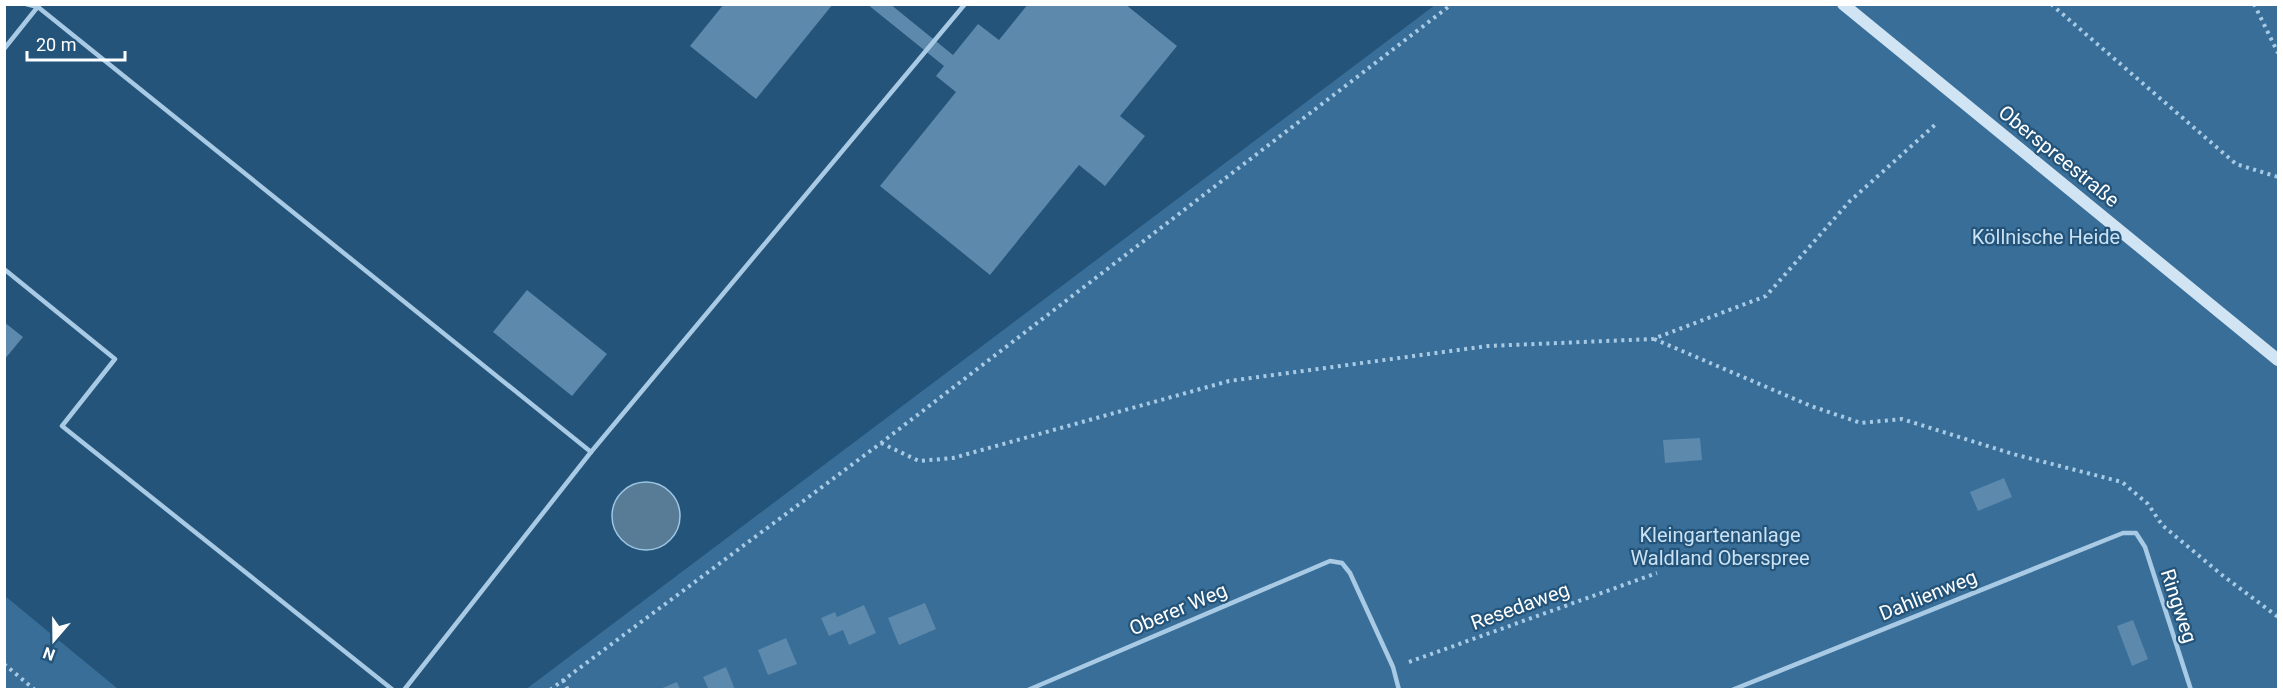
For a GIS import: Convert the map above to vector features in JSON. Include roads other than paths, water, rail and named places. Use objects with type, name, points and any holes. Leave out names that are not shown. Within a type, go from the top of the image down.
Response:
[{"type":"main road","name":"Oberspreestraße","points":[[1843,4],[2278,360]]},
{"type":"lane","points":[[26,4],[39,6],[591,452]]},
{"type":"lane","points":[[404,690],[591,452],[965,4]]},
{"type":"lane","points":[[4,49],[39,6]]},
{"type":"lane","points":[[4,269],[115,359],[62,426],[393,690]]},
{"type":"lane","name":"Dahlienweg","points":[[1732,690],[2123,533],[2136,533]]},
{"type":"lane","name":"Ringweg","points":[[2136,533],[2145,547],[2191,690]]},
{"type":"lane","name":"Oberer Weg","points":[[1028,690],[1330,561],[1342,563],[1350,573],[1393,667],[1399,690]]},
{"type":"park label","name":"Köllnische Heide","points":[[2046,237]]},
{"type":"park label","name":"Kleingartenanlage Waldland Oberspree","points":[[1720,546]]}]
